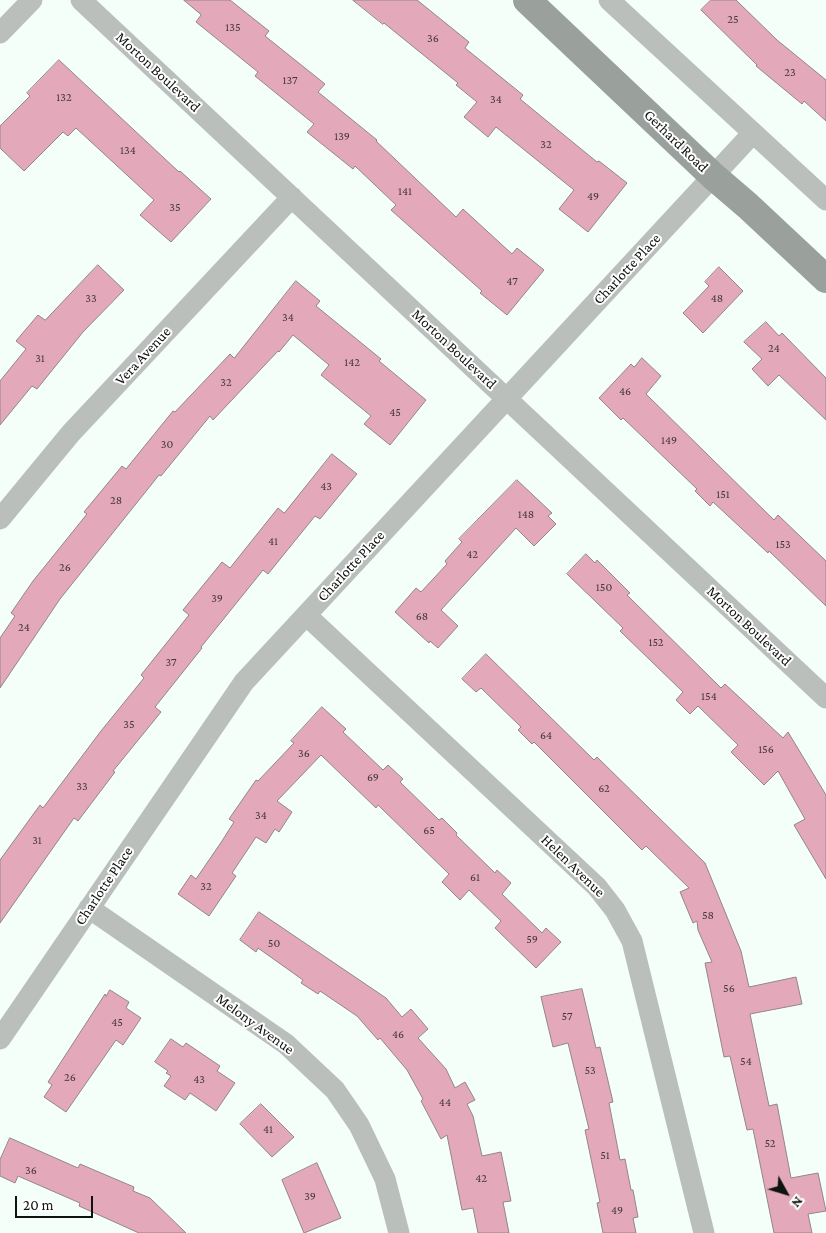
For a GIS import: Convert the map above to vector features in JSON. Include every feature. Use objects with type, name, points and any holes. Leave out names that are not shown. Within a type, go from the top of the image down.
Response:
[{"type":"street","points":[[0,33],[32,0]]},
{"type":"street","name":"Morton Boulevard","points":[[81,0],[826,698]]},
{"type":"street","name":"Gerhard Road","points":[[527,0],[713,176],[826,279]]},
{"type":"street","points":[[609,0],[826,200]]},
{"type":"street","name":"Charlotte Place","points":[[0,1039],[244,682],[753,133]]},
{"type":"street","name":"Vera Avenue","points":[[0,520],[71,433],[292,197]]},
{"type":"street","name":"Helen Avenue","points":[[306,615],[597,887],[615,910],[632,941],[704,1233]]},
{"type":"street","name":"Melony Avenue","points":[[89,908],[286,1044],[335,1090],[359,1125],[385,1180],[399,1233]]},
{"type":"building","points":[[184,0],[230,0],[269,31],[265,36],[325,84],[318,92],[377,140],[456,217],[463,209],[512,254],[517,248],[544,270],[507,315],[480,293],[482,291],[391,210],[396,205],[355,166],[353,169],[307,132],[314,124],[255,76],[258,72],[196,22],[201,15]]},
{"type":"building","points":[[353,0],[417,0],[469,42],[465,48],[523,95],[520,99],[597,162],[599,161],[627,183],[588,232],[559,209],[574,190],[496,127],[488,137],[464,117],[477,102],[456,85],[458,83]]},
{"type":"building","points":[[711,0],[736,0],[777,40],[826,80],[826,121],[804,101],[802,104],[756,66],[701,10]]},
{"type":"building","points":[[59,60],[179,172],[211,199],[171,242],[140,215],[154,200],[76,128],[68,136],[63,132],[24,171],[0,148],[0,126],[30,96],[27,93]]},
{"type":"building","points":[[98,265],[124,290],[83,332],[37,389],[32,386],[0,425],[0,381],[26,349],[16,341],[38,315],[45,320]]},
{"type":"building","points":[[719,267],[743,291],[703,333],[683,313],[709,286],[705,282]]},
{"type":"building","points":[[296,281],[320,301],[316,306],[381,359],[379,361],[426,400],[390,445],[364,424],[371,416],[321,375],[329,365],[293,335],[213,420],[210,416],[161,476],[159,475],[60,599],[0,688],[0,638],[15,616],[11,613],[33,581],[87,514],[84,512],[122,466],[126,469],[173,411],[175,412],[230,354],[234,358]]},
{"type":"building","points":[[766,322],[779,336],[782,333],[826,378],[826,420],[779,375],[768,386],[752,369],[762,359],[744,342]]},
{"type":"building","points":[[642,358],[661,376],[646,394],[774,520],[778,515],[826,561],[826,606],[769,551],[768,553],[713,502],[710,506],[695,491],[697,489],[623,418],[621,420],[599,398],[631,364],[634,367]]},
{"type":"building","points":[[332,454],[357,474],[320,519],[315,516],[268,574],[263,570],[201,647],[155,707],[161,712],[113,771],[115,772],[78,821],[74,818],[0,923],[0,860],[40,805],[43,808],[144,678],[141,675],[189,615],[183,610],[222,562],[230,568],[278,508],[284,513]]},
{"type":"building","points":[[517,480],[552,513],[548,516],[556,524],[534,546],[516,528],[441,610],[458,626],[438,648],[430,641],[429,643],[395,612],[416,588],[421,592],[447,564],[445,561],[462,542],[459,539]]},
{"type":"building","points":[[586,554],[595,563],[597,560],[630,593],[627,595],[721,688],[725,684],[783,738],[788,732],[826,795],[826,879],[794,825],[805,819],[778,771],[764,785],[731,752],[738,745],[698,706],[690,714],[676,700],[683,692],[620,631],[623,628],[567,574]]},
{"type":"building","points":[[486,654],[594,760],[597,757],[705,863],[741,951],[749,987],[796,977],[802,1004],[750,1014],[769,1106],[777,1104],[791,1178],[818,1173],[826,1211],[808,1214],[812,1233],[774,1233],[753,1129],[747,1130],[730,1056],[724,1057],[705,963],[712,962],[698,930],[697,921],[693,923],[680,892],[689,888],[646,846],[642,850],[534,742],[532,744],[518,730],[521,727],[481,688],[476,692],[462,679]]},
{"type":"building","points":[[322,707],[346,729],[343,732],[383,770],[388,765],[403,779],[400,782],[439,820],[442,818],[457,833],[456,835],[495,873],[497,870],[511,883],[502,894],[542,933],[546,928],[561,942],[536,968],[495,928],[501,921],[469,890],[460,900],[442,882],[449,874],[378,805],[376,808],[321,755],[277,801],[292,812],[279,832],[275,829],[266,843],[256,837],[232,873],[236,876],[209,916],[178,894],[191,875],[196,879],[222,841],[234,822],[229,819],[256,780],[258,781],[294,743],[291,741]]},
{"type":"building","points":[[259,912],[386,998],[402,1017],[411,1009],[428,1029],[418,1038],[446,1069],[455,1088],[465,1082],[475,1100],[467,1104],[473,1116],[482,1156],[501,1152],[511,1201],[503,1202],[509,1233],[478,1233],[473,1208],[462,1210],[447,1135],[441,1139],[421,1101],[423,1099],[407,1070],[380,1038],[378,1040],[357,1016],[320,991],[318,994],[301,983],[303,980],[258,948],[256,952],[240,940]]},
{"type":"building","points":[[582,989],[596,1048],[600,1047],[613,1102],[609,1103],[620,1160],[625,1159],[631,1190],[633,1190],[638,1217],[633,1218],[636,1233],[603,1233],[597,1203],[600,1202],[585,1130],[589,1129],[568,1043],[553,1047],[541,997]]},
{"type":"building","points":[[110,990],[129,1002],[126,1008],[141,1018],[123,1045],[116,1040],[66,1112],[44,1097],[52,1085],[48,1082],[105,994],[106,996]]},
{"type":"building","points":[[171,1039],[183,1047],[186,1043],[220,1066],[217,1071],[235,1083],[216,1111],[190,1093],[185,1100],[164,1086],[171,1076],[166,1073],[168,1071],[155,1062]]},
{"type":"building","points":[[261,1104],[294,1137],[272,1157],[240,1124]]},
{"type":"building","points":[[10,1138],[78,1168],[80,1164],[134,1187],[133,1191],[150,1198],[186,1233],[139,1233],[79,1206],[80,1203],[18,1176],[15,1183],[0,1176],[0,1160]]},
{"type":"building","points":[[317,1163],[341,1218],[304,1233],[282,1180]]}]
